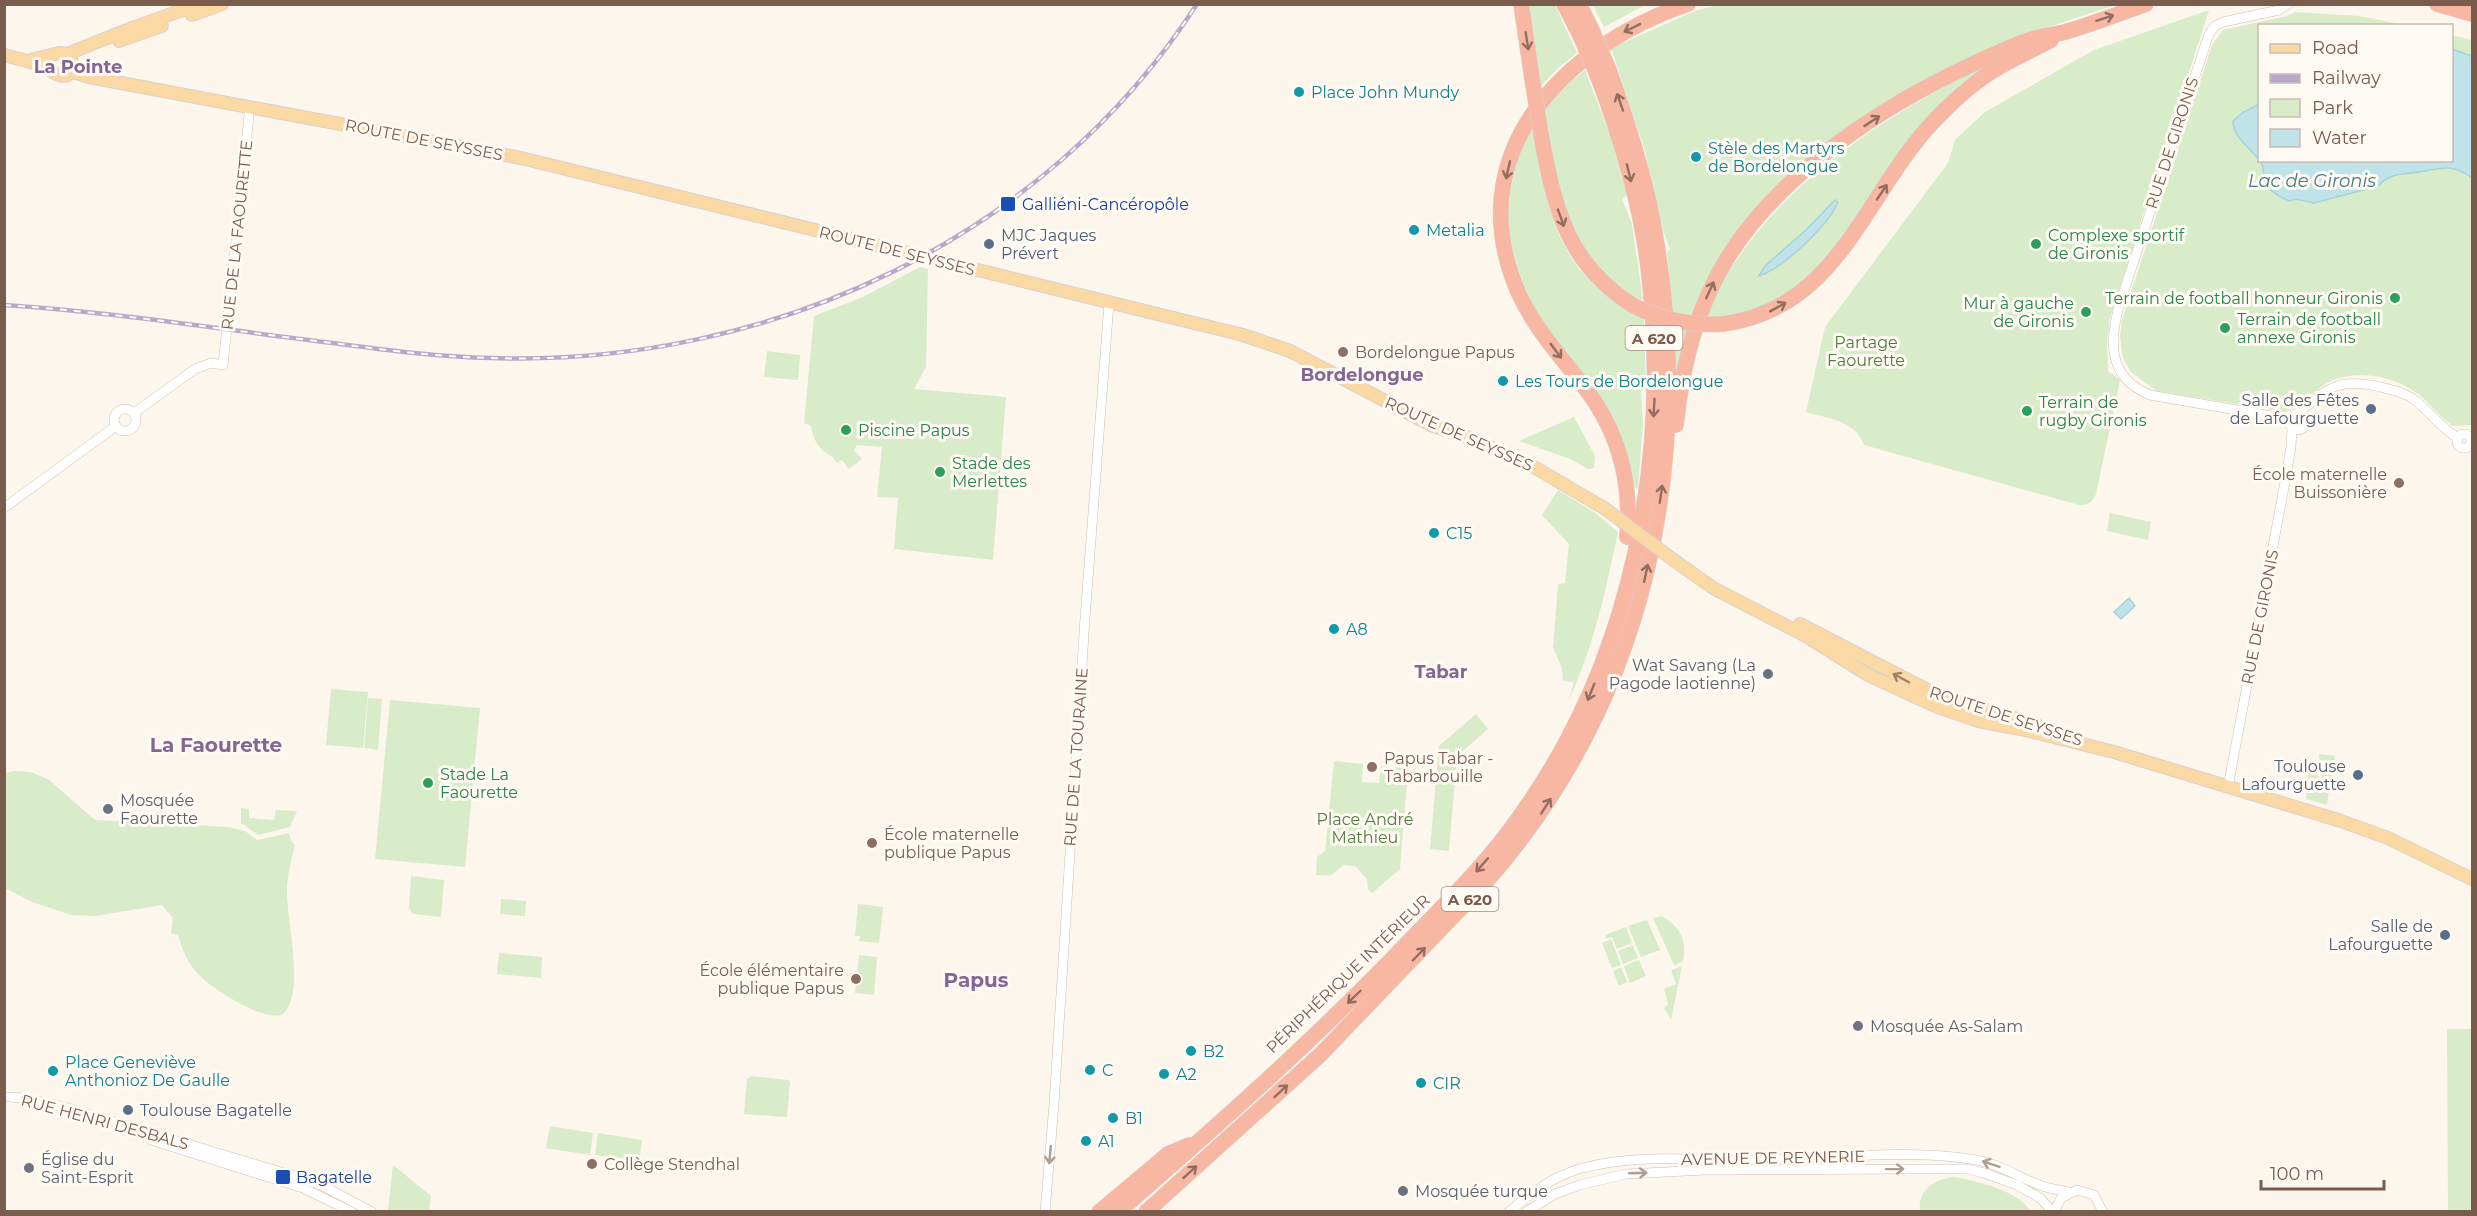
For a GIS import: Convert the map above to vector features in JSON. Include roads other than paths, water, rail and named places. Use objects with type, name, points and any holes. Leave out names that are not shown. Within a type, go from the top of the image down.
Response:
[{"type":"highway","points":[[1521,4],[1542,140],[1554,200],[1571,242],[1584,263],[1602,283],[1634,306],[1676,321],[1700,325],[1723,324],[1763,315],[1780,307],[1811,284],[1849,241],[1917,141],[1953,102],[1990,73],[2064,32]]},
{"type":"highway","name":"PÉRIPHÉRIQUE INTÉRIEUR","points":[[1118,1212],[1322,1028],[1387,965],[1496,849],[1520,818],[1563,748],[1587,702],[1624,603],[1648,475],[1655,408],[1652,305],[1641,223],[1604,74],[1584,29],[1564,4]]},
{"type":"highway","name":"A 620","points":[[1579,4],[1584,29]]},
{"type":"highway","points":[[1611,637],[1613,607],[1627,539],[1629,515],[1623,466],[1615,440],[1604,418],[1586,390],[1545,337],[1520,296],[1512,276],[1503,235],[1503,192],[1513,150],[1522,129],[1546,94],[1573,68],[1609,41],[1688,4]]},
{"type":"highway","points":[[1665,462],[1673,448],[1680,385],[1701,312],[1728,257],[1767,207],[1798,177],[1828,152],[1897,105],[1961,69],[2030,39],[2064,32],[2146,4]]},
{"type":"highway","points":[[2437,4],[2472,15]]},
{"type":"highway","name":"A 620","points":[[1146,1212],[1238,1131],[1353,1022],[1486,882],[1532,826],[1579,753],[1612,684],[1635,619],[1656,526],[1665,462],[1666,338],[1659,262],[1644,183],[1604,74]]},
{"type":"highway","points":[[1099,1212],[1168,1154],[1197,1141]]},
{"type":"main road","points":[[27,61],[67,61],[132,28],[200,4]]},
{"type":"main road","points":[[52,70],[51,63],[82,56],[222,4]]},
{"type":"main road","points":[[4,55],[52,70],[61,76],[67,61]]},
{"type":"main road","name":"ROUTE DE SEYSSES","points":[[67,61],[89,77],[521,158],[1243,335],[1290,351],[1431,425],[1473,439],[1534,466],[1604,508],[1675,561],[1937,695],[2377,833],[2472,879]]},
{"type":"street","name":"RUE DE GIRONIS","points":[[2288,4],[2279,10],[2223,22],[2215,26],[2209,34],[2121,300],[2113,336],[2120,360],[2128,373],[2142,386],[2162,396],[2277,417],[2299,415]]},
{"type":"street","name":"RUE DE LA FAOURETTE","points":[[134,413],[195,369],[211,363],[223,365],[250,106]]},
{"type":"street","name":"RUE DE LA TOURAINE","points":[[1045,1212],[1085,618],[1109,303]]},
{"type":"street","points":[[2299,415],[2321,393],[2336,385],[2360,383],[2403,393],[2458,438]]},
{"type":"street","points":[[129,409],[134,413],[136,418],[134,428],[125,431],[116,426],[114,420],[119,411],[129,409]]},
{"type":"street","name":"RUE DE GIRONIS","points":[[2277,417],[2294,427],[2306,424],[2299,415]]},
{"type":"street","name":"RUE DE GIRONIS","points":[[2228,787],[2291,447],[2294,427],[2290,419],[2299,415]]},
{"type":"street","points":[[4,508],[116,426]]},
{"type":"street","name":"RUE HENRI DESBALS","points":[[352,1212],[303,1188],[9,1097],[68,1108],[291,1175],[323,1186],[372,1212]]},
{"type":"street","name":"AVENUE DE REYNERIE","points":[[1509,1212],[1528,1195],[1564,1174],[1602,1163],[1638,1160],[1913,1156],[1955,1157],[1987,1162],[2045,1187],[2069,1192],[2088,1192],[2098,1200],[2103,1212]]},
{"type":"street","name":"AVENUE DE REYNERIE","points":[[1526,1212],[1555,1194],[1580,1185],[1626,1174],[1705,1170],[1907,1169],[1967,1169],[1984,1173],[2017,1185],[2040,1198],[2054,1212]]},
{"type":"street","points":[[2054,1212],[2061,1198],[2069,1192]]},
{"type":"water","name":"Lac de Gironis","points":[[2453,49],[2472,56],[2472,178],[2450,168],[2403,174],[2390,177],[2378,186],[2314,203],[2296,199],[2289,201],[2270,190],[2265,183],[2260,162],[2453,162]]},
{"type":"water","name":"Lac de Gironis","points":[[2258,105],[2258,159],[2239,137],[2234,127],[2233,121]]},
{"type":"water","points":[[1835,200],[1838,202],[1833,211],[1804,245],[1780,264],[1759,276],[1765,266],[1807,229]]},
{"type":"water","points":[[2129,598],[2135,606],[2121,619],[2114,612]]},
{"type":"railway","points":[[4,305],[128,317],[431,355],[491,358],[594,355],[696,340],[796,312],[890,273],[980,222],[1061,160],[1134,87],[1197,4]]},
{"type":"place","name":"Place John Mundy","points":[[1299,92]]},
{"type":"place","name":"Stèle des Martyrs de Bordelongue","points":[[1696,157]]},
{"type":"place","name":"Galliéni-Cancéropôle","points":[[1008,204]]},
{"type":"place","name":"Metalia","points":[[1414,230]]},
{"type":"place","name":"MJC Jaques Prévert","points":[[989,244]]},
{"type":"place","name":"Complexe sportif de Gironis","points":[[2036,244]]},
{"type":"place","name":"Terrain de football honneur Gironis","points":[[2395,298]]},
{"type":"place","name":"Mur à gauche de Gironis","points":[[2086,312]]},
{"type":"place","name":"Terrain de football annexe Gironis","points":[[2225,328]]},
{"type":"place","name":"Bordelongue Papus","points":[[1343,352]]},
{"type":"place","name":"Les Tours de Bordelongue","points":[[1503,381]]},
{"type":"place","name":"Salle des Fêtes de Lafourguette","points":[[2371,409]]},
{"type":"place","name":"Terrain de rugby Gironis","points":[[2027,411]]},
{"type":"place","name":"Piscine Papus","points":[[846,430]]},
{"type":"place","name":"Stade des Merlettes","points":[[940,472]]},
{"type":"place","name":"École maternelle Buissonière","points":[[2399,483]]},
{"type":"place","name":"C15","points":[[1434,533]]},
{"type":"place","name":"A8","points":[[1334,629]]},
{"type":"place","name":"Wat Savang (La Pagode laotienne)","points":[[1768,674]]},
{"type":"place","name":"Papus Tabar - Tabarbouille","points":[[1372,767]]},
{"type":"place","name":"Toulouse Lafourguette","points":[[2358,775]]},
{"type":"place","name":"Stade La Faourette","points":[[428,783]]},
{"type":"place","name":"Mosquée Faourette","points":[[108,809]]},
{"type":"place","name":"École maternelle publique Papus","points":[[872,843]]},
{"type":"place","name":"Salle de Lafourguette","points":[[2445,935]]},
{"type":"place","name":"École élémentaire publique Papus","points":[[856,979]]},
{"type":"place","name":"Mosquée As-Salam","points":[[1858,1026]]},
{"type":"place","name":"B2","points":[[1191,1051]]},
{"type":"place","name":"C","points":[[1090,1070]]},
{"type":"place","name":"Place Geneviève Anthonioz De Gaulle","points":[[53,1071]]},
{"type":"place","name":"A2","points":[[1164,1074]]},
{"type":"place","name":"CIR","points":[[1421,1083]]},
{"type":"place","name":"Toulouse Bagatelle","points":[[128,1110]]},
{"type":"place","name":"B1","points":[[1113,1118]]},
{"type":"place","name":"A1","points":[[1086,1141]]},
{"type":"place","name":"Collège Stendhal","points":[[592,1164]]},
{"type":"place","name":"Église du Saint-Esprit","points":[[29,1168]]},
{"type":"place","name":"Bagatelle","points":[[283,1177]]},
{"type":"place","name":"Mosquée turque","points":[[1403,1191]]},
{"type":"district","name":"La Pointe","points":[[78,67]]},
{"type":"district","name":"Bordelongue","points":[[1362,375]]},
{"type":"district","name":"Tabar","points":[[1441,672]]},
{"type":"district","name":"La Faourette","points":[[216,745]]},
{"type":"district","name":"Papus","points":[[976,980]]},
{"type":"park label","name":"Partage Faourette","points":[[1866,351]]},
{"type":"park label","name":"Place André Mathieu","points":[[1365,828]]}]
